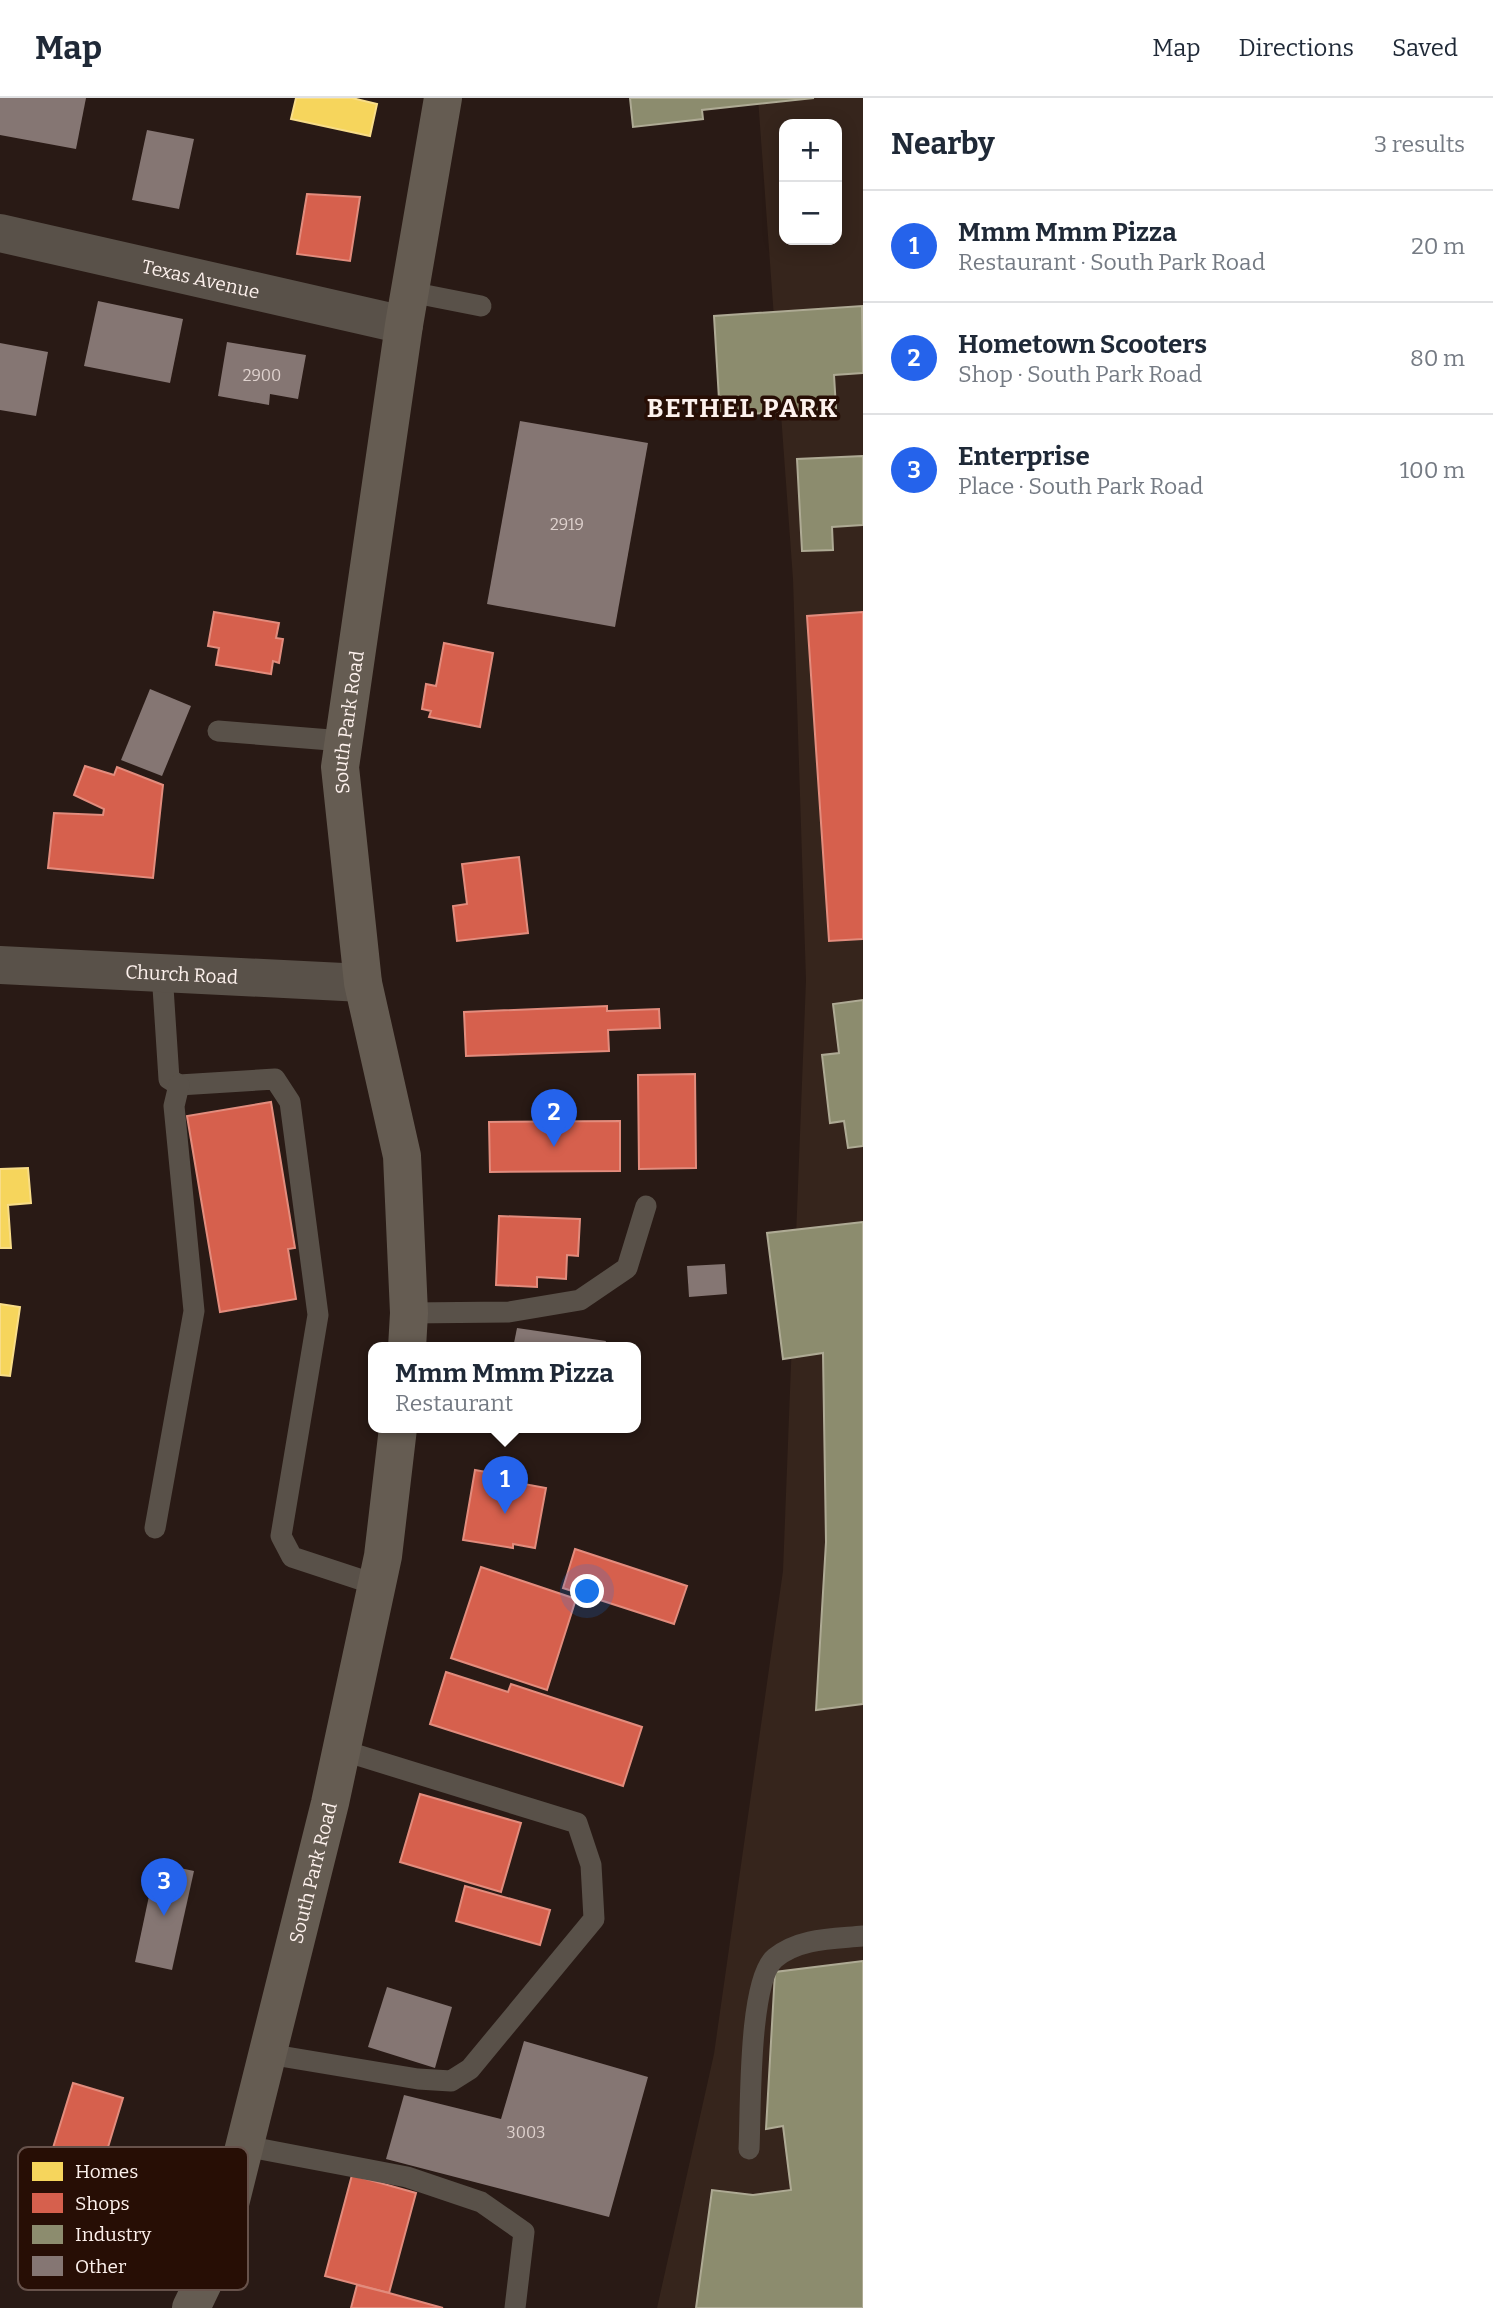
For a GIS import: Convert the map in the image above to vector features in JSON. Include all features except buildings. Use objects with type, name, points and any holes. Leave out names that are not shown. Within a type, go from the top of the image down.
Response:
[{"type":"main road","name":"South Park Road","points":[[408,1331],[402,1156],[363,983],[340,767],[407,309],[443,98]]},
{"type":"main road","name":"South Park Road","points":[[245,2146],[341,1750],[377,1585],[397,1433]]},
{"type":"main road","name":"South Park Road","points":[[191,2308],[200,2290]]},
{"type":"street","name":"Texas Avenue","points":[[0,233],[407,309]]},
{"type":"street","name":"Church Road","points":[[0,964],[363,983]]},
{"type":"lane","points":[[407,309],[481,306]]},
{"type":"lane","points":[[218,731],[343,741]]},
{"type":"lane","points":[[162,972],[169,1079],[179,1085],[275,1079],[290,1102],[318,1315],[281,1536],[292,1557],[377,1585]]},
{"type":"lane","points":[[155,1528],[194,1311],[174,1106],[179,1085]]},
{"type":"lane","points":[[408,1331],[580,1300],[627,1268],[646,1206]]},
{"type":"lane","points":[[268,2054],[418,2079],[451,2081],[470,2069],[594,1919],[591,1865],[577,1823],[341,1750]]},
{"type":"lane","points":[[749,2149],[756,2006],[764,1973],[774,1958],[808,1941],[863,1936]]},
{"type":"lane","points":[[245,2146],[407,2177],[481,2202],[524,2232],[515,2308]]},
{"type":"shaded area","points":[[758,98],[863,98],[863,2308],[657,2308],[714,2054],[783,1571],[806,980],[793,579]]},
{"type":"place","name":"Hometown Scooters","points":[[554,1147]]},
{"type":"place","name":"Mmm Mmm Pizza","points":[[505,1514]]},
{"type":"place","name":"Enterprise","points":[[164,1916]]},
{"type":"district","name":"BETHEL PARK","points":[[743,408]]}]
